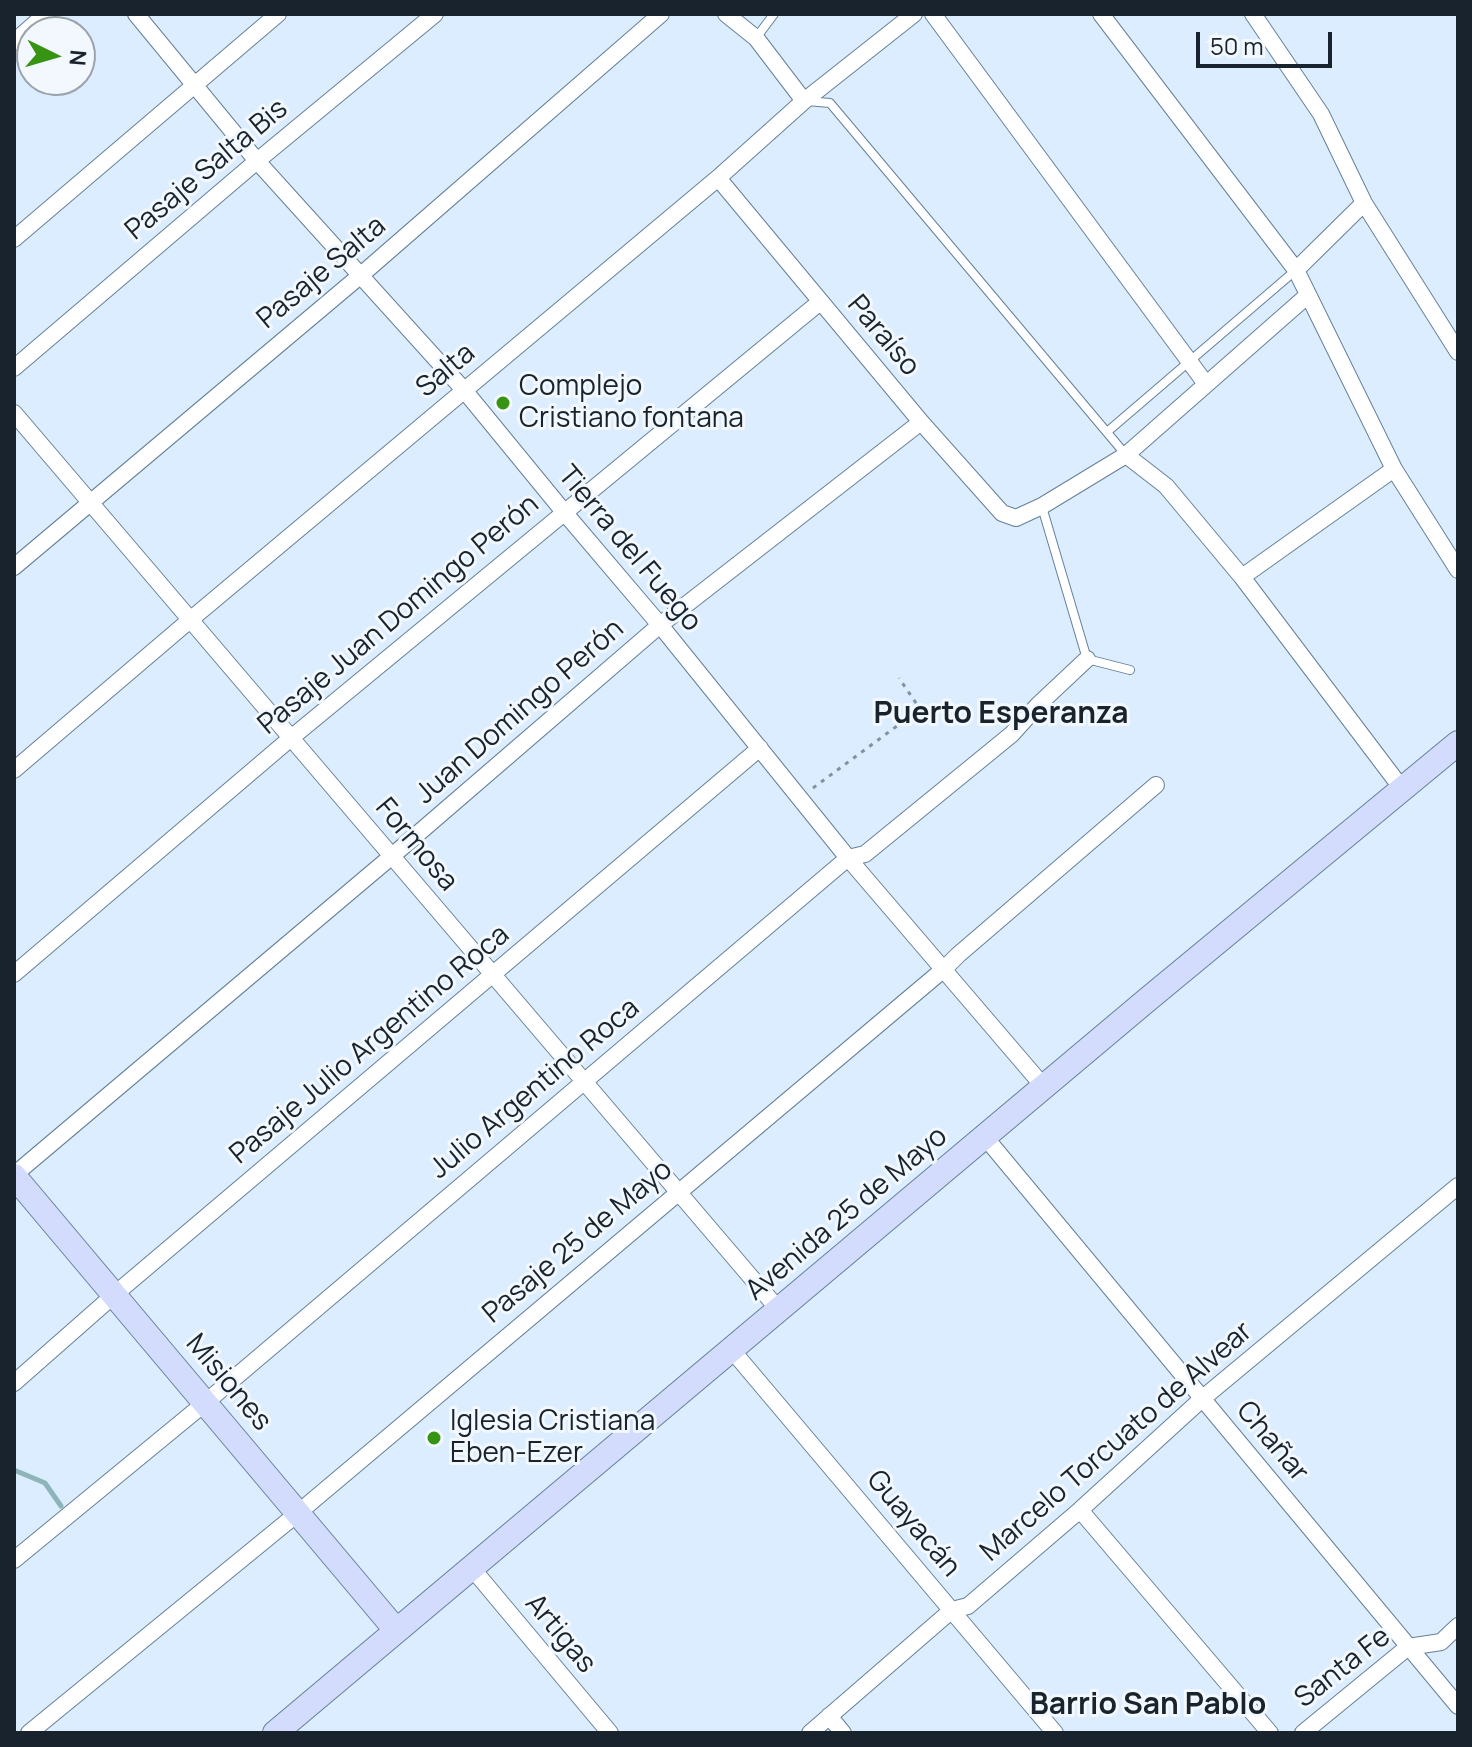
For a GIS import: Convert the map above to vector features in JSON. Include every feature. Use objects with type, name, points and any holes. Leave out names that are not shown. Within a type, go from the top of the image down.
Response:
[{"type":"main road","name":"Avenida 25 de Mayo","points":[[275,1733],[1458,743]]},
{"type":"main road","name":"Misiones","points":[[14,1175],[396,1630]]},
{"type":"street","points":[[14,42],[46,14]]},
{"type":"street","name":"Tierra del Fuego","points":[[136,14],[257,161],[464,390],[660,625],[848,858],[1044,1087]]},
{"type":"street","points":[[14,239],[278,14]]},
{"type":"street","name":"Pasaje Salta Bis","points":[[14,368],[435,14]]},
{"type":"street","name":"Pasaje Salta","points":[[14,567],[361,275],[661,14]]},
{"type":"street","points":[[726,14],[756,38],[804,101]]},
{"type":"street","name":"Salta","points":[[14,770],[718,178],[804,101],[914,14]]},
{"type":"street","points":[[933,14],[1206,384]]},
{"type":"street","points":[[1101,14],[1296,270],[1394,469],[1458,570]]},
{"type":"street","points":[[1253,14],[1321,114],[1364,203],[1458,352]]},
{"type":"street","name":"Paraíso","points":[[718,178],[921,422],[1002,513],[1016,518],[1042,506]]},
{"type":"street","points":[[1296,270],[1364,203]]},
{"type":"street","points":[[1042,506],[1126,455],[1308,295]]},
{"type":"street","name":"Pasaje Juan Domingo Perón","points":[[14,974],[291,738],[820,302]]},
{"type":"street","name":"Formosa","points":[[14,413],[779,1310]]},
{"type":"street","name":"Juan Domingo Perón","points":[[14,1175],[660,625],[921,422]]},
{"type":"street","points":[[1126,455],[1166,486],[1242,577],[1403,790]]},
{"type":"street","points":[[1242,577],[1394,469]]},
{"type":"street","name":"Julio Argentino Roca","points":[[14,1560],[205,1403],[848,858],[865,854],[1012,734],[1087,659]]},
{"type":"street","name":"Pasaje Julio Argentino Roca","points":[[14,1383],[760,748]]},
{"type":"street","name":"Pasaje 25 de Mayo","points":[[29,1733],[298,1513],[944,969],[1156,785]]},
{"type":"street","name":"Chañar","points":[[985,1137],[1458,1706]]},
{"type":"street","name":"Marcelo Torcuato de Alvear","points":[[810,1733],[952,1610],[968,1606],[1203,1398],[1458,1186]]},
{"type":"street","name":"Guayacán","points":[[731,1349],[1055,1733]]},
{"type":"street","points":[[1080,1510],[1270,1733]]},
{"type":"street","name":"Artigas","points":[[471,1567],[610,1733]]},
{"type":"street","name":"Santa Fe","points":[[1303,1733],[1408,1647],[1441,1642],[1458,1626]]},
{"type":"street","points":[[829,1716],[843,1733]]},
{"type":"lane","points":[[756,38],[774,14]]},
{"type":"lane","points":[[804,101],[830,103],[1126,455]]},
{"type":"lane","points":[[1107,432],[1296,270]]},
{"type":"lane","points":[[1042,506],[1087,659],[1130,670]]},
{"type":"path","points":[[800,797],[920,709],[899,678]]},
{"type":"waterway","points":[[14,1470],[45,1483],[61,1506]]},
{"type":"place","name":"Complejo Cristiano fontana","points":[[503,403]]},
{"type":"place","name":"Iglesia Cristiana Eben-Ezer","points":[[434,1438]]},
{"type":"district","name":"Puerto Esperanza","points":[[1001,715]]},
{"type":"district","name":"Barrio San Pablo","points":[[1148,1706]]}]
